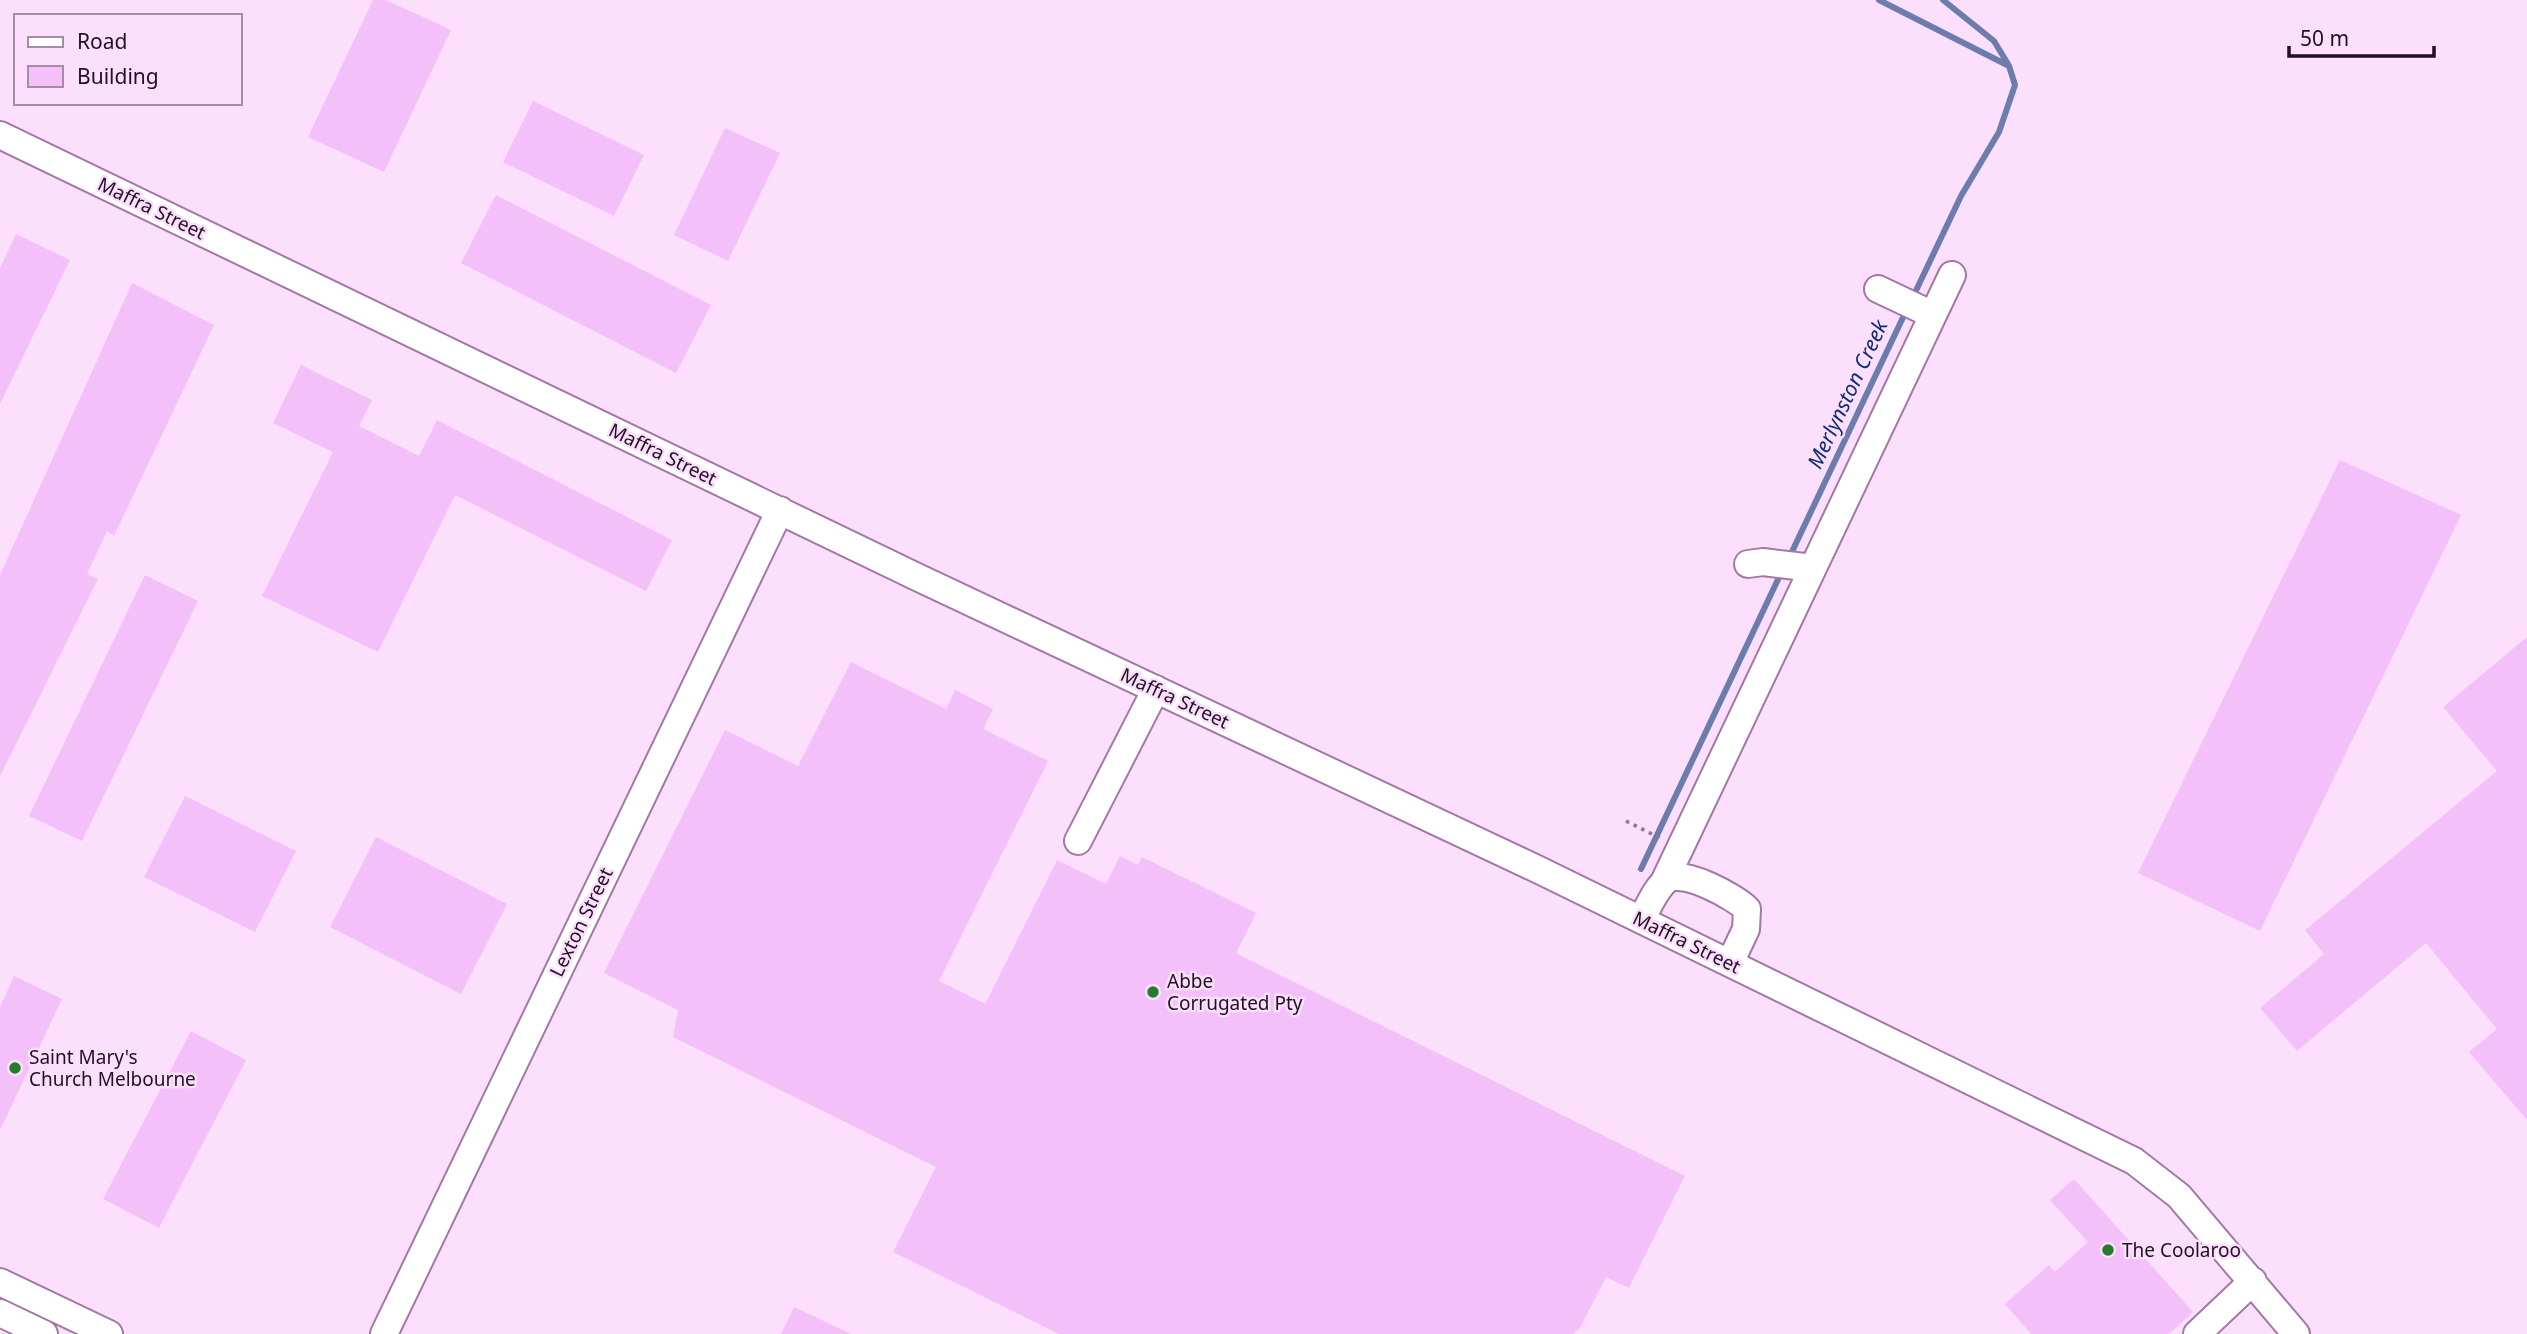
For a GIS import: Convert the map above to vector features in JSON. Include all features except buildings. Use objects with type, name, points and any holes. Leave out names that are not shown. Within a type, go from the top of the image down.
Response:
[{"type":"street","name":"Maffra Street","points":[[0,135],[1641,920],[2149,1170],[2179,1196],[2296,1334]]},
{"type":"street","points":[[1641,920],[1664,882],[1807,566],[1907,303],[1952,275]]},
{"type":"street","name":"Lexton Street","points":[[384,1334],[780,510]]},
{"type":"street","points":[[1760,563],[1807,566]]},
{"type":"street","points":[[1078,841],[1156,690]]},
{"type":"street","points":[[1664,882],[1677,876],[1689,877],[1747,909],[1746,929],[1730,964]]},
{"type":"street","points":[[2202,1328],[2253,1281]]},
{"type":"street","points":[[0,1282],[109,1334]]},
{"type":"street","points":[[0,1313],[40,1333]]},
{"type":"path","points":[[1626,821],[1668,842]]},
{"type":"waterway","name":"Merlynston Creek","points":[[1879,0],[2009,66],[2015,85],[1999,132],[1961,196],[1912,299]]},
{"type":"waterway","points":[[1943,0],[1994,41],[2008,64]]},
{"type":"waterway","name":"Merlynston Creek","points":[[1789,558],[1907,309]]},
{"type":"waterway","name":"Merlynston Creek","points":[[1641,869],[1782,571]]},
{"type":"place","name":"Abbe Corrugated Pty","points":[[1153,992]]},
{"type":"place","name":"Saint Mary's Church Melbourne","points":[[15,1068]]},
{"type":"place","name":"The Coolaroo","points":[[2108,1250]]}]
